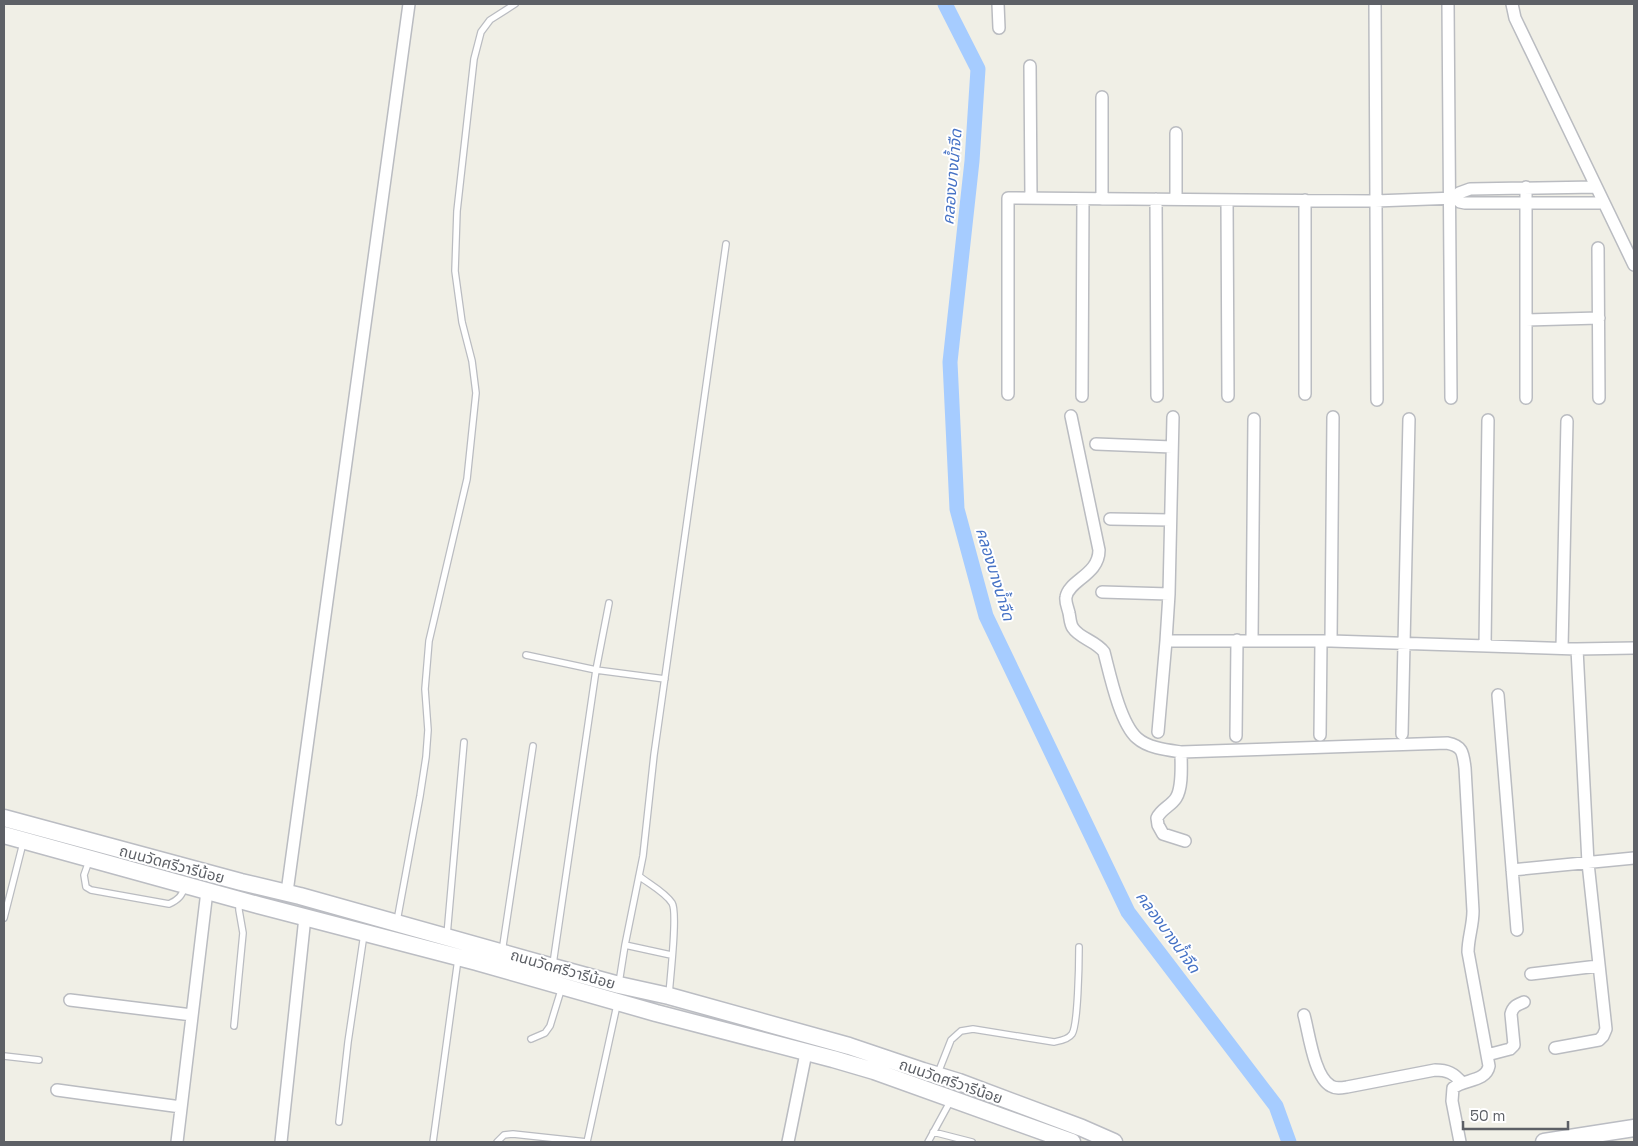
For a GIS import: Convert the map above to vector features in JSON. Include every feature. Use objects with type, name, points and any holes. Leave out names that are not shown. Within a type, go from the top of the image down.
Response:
[{"type":"main road","name":"ถนนวัดศรีวารีน้อย","points":[[4,818],[240,882],[287,892],[552,967],[669,996],[849,1046],[959,1082],[1082,1128],[1114,1142]]},
{"type":"main road","name":"ถนนวัดศรีวารีน้อย","points":[[4,835],[240,900],[459,957],[874,1072],[1072,1142]]},
{"type":"main road","points":[[282,911],[287,892]]},
{"type":"main road","points":[[1544,1142],[1634,1128]]},
{"type":"street","points":[[287,892],[409,4]]},
{"type":"street","points":[[998,4],[999,28]]},
{"type":"street","points":[[1374,4],[1378,400]]},
{"type":"street","points":[[1448,4],[1453,198],[1451,398]]},
{"type":"street","points":[[1512,4],[1515,18],[1634,264]]},
{"type":"street","points":[[1030,66],[1031,198]]},
{"type":"street","points":[[1102,97],[1102,199]]},
{"type":"street","points":[[1176,133],[1176,199]]},
{"type":"street","points":[[1526,187],[1526,398]]},
{"type":"street","points":[[1453,198],[1459,193],[1470,189],[1596,187]]},
{"type":"street","points":[[1008,394],[1008,198],[1375,201],[1453,198],[1465,203],[1604,203]]},
{"type":"street","points":[[1082,396],[1083,199]]},
{"type":"street","points":[[1156,199],[1157,396]]},
{"type":"street","points":[[1227,200],[1228,396]]},
{"type":"street","points":[[1305,200],[1306,394]]},
{"type":"street","points":[[1598,248],[1599,398]]},
{"type":"street","points":[[1526,320],[1599,318]]},
{"type":"street","points":[[1071,416],[1099,557],[1096,564],[1066,596],[1072,627],[1104,652],[1124,719],[1137,738],[1157,748],[1181,752],[1447,742],[1460,749],[1465,768],[1473,911],[1468,952],[1489,1066],[1485,1075],[1453,1088],[1452,1093],[1460,1142]]},
{"type":"street","points":[[1158,732],[1169,594],[1172,417]]},
{"type":"street","points":[[1320,735],[1326,641],[1333,418]]},
{"type":"street","points":[[1252,640],[1254,419]]},
{"type":"street","points":[[1402,734],[1409,419]]},
{"type":"street","points":[[1485,646],[1488,420]]},
{"type":"street","points":[[1562,648],[1567,421]]},
{"type":"street","points":[[1096,444],[1172,447]]},
{"type":"street","points":[[1110,519],[1170,520]]},
{"type":"street","points":[[1102,592],[1169,594]]},
{"type":"street","points":[[1236,736],[1237,640]]},
{"type":"street","points":[[1166,641],[1326,641],[1562,648],[1634,648]]},
{"type":"street","points":[[1556,1048],[1594,1042],[1603,1036],[1606,1029],[1588,864],[1577,648]]},
{"type":"street","points":[[1498,695],[1517,930]]},
{"type":"street","points":[[1181,752],[1182,772],[1176,798],[1156,818],[1163,834],[1186,841]]},
{"type":"street","points":[[1512,870],[1634,858]]},
{"type":"street","points":[[177,1142],[207,891]]},
{"type":"street","points":[[281,1142],[305,917]]},
{"type":"street","points":[[1532,974],[1598,966]]},
{"type":"street","points":[[70,1000],[192,1015]]},
{"type":"street","points":[[1487,1055],[1510,1049],[1514,1045],[1512,1009],[1517,1004],[1524,1002]]},
{"type":"street","points":[[1304,1015],[1319,1073],[1330,1086],[1338,1088],[1347,1087],[1434,1070],[1445,1070],[1454,1074],[1462,1083]]},
{"type":"street","points":[[788,1142],[806,1053]]},
{"type":"street","points":[[57,1090],[181,1107]]},
{"type":"lane","points":[[397,923],[426,757],[428,730],[425,689],[429,641],[467,480],[476,393],[472,361],[462,322],[455,271],[457,211],[474,59],[480,32],[490,20],[515,4]]},
{"type":"lane","points":[[619,985],[643,856],[654,755],[726,244]]},
{"type":"lane","points":[[552,967],[596,670],[608,603]]},
{"type":"lane","points":[[526,655],[596,670],[665,679]]},
{"type":"lane","points":[[447,938],[464,742]]},
{"type":"lane","points":[[502,952],[532,746]]},
{"type":"lane","points":[[4,918],[24,841]]},
{"type":"lane","points":[[89,859],[84,875],[86,887],[91,890],[169,904],[176,901],[182,895],[185,885]]},
{"type":"lane","points":[[639,876],[672,904],[675,918],[669,996]]},
{"type":"lane","points":[[234,1026],[243,933],[239,910],[240,900]]},
{"type":"lane","points":[[339,1122],[348,1042],[364,933]]},
{"type":"lane","points":[[625,945],[671,955]]},
{"type":"lane","points":[[937,1075],[951,1040],[961,1032],[973,1030],[1054,1042],[1066,1039],[1072,1034],[1076,1020],[1080,947]]},
{"type":"lane","points":[[433,1142],[459,957]]},
{"type":"lane","points":[[531,1039],[546,1033],[550,1026],[562,986]]},
{"type":"lane","points":[[497,1142],[504,1135],[513,1134],[587,1142],[618,1002]]},
{"type":"lane","points":[[4,1056],[39,1060]]},
{"type":"lane","points":[[928,1142],[951,1100]]},
{"type":"lane","points":[[933,1132],[972,1142]]},
{"type":"waterway","name":"คลองบางน้ำจืด","points":[[945,4],[978,69],[972,161],[950,362],[957,509],[986,616],[1128,912],[1276,1106],[1289,1142]]}]
